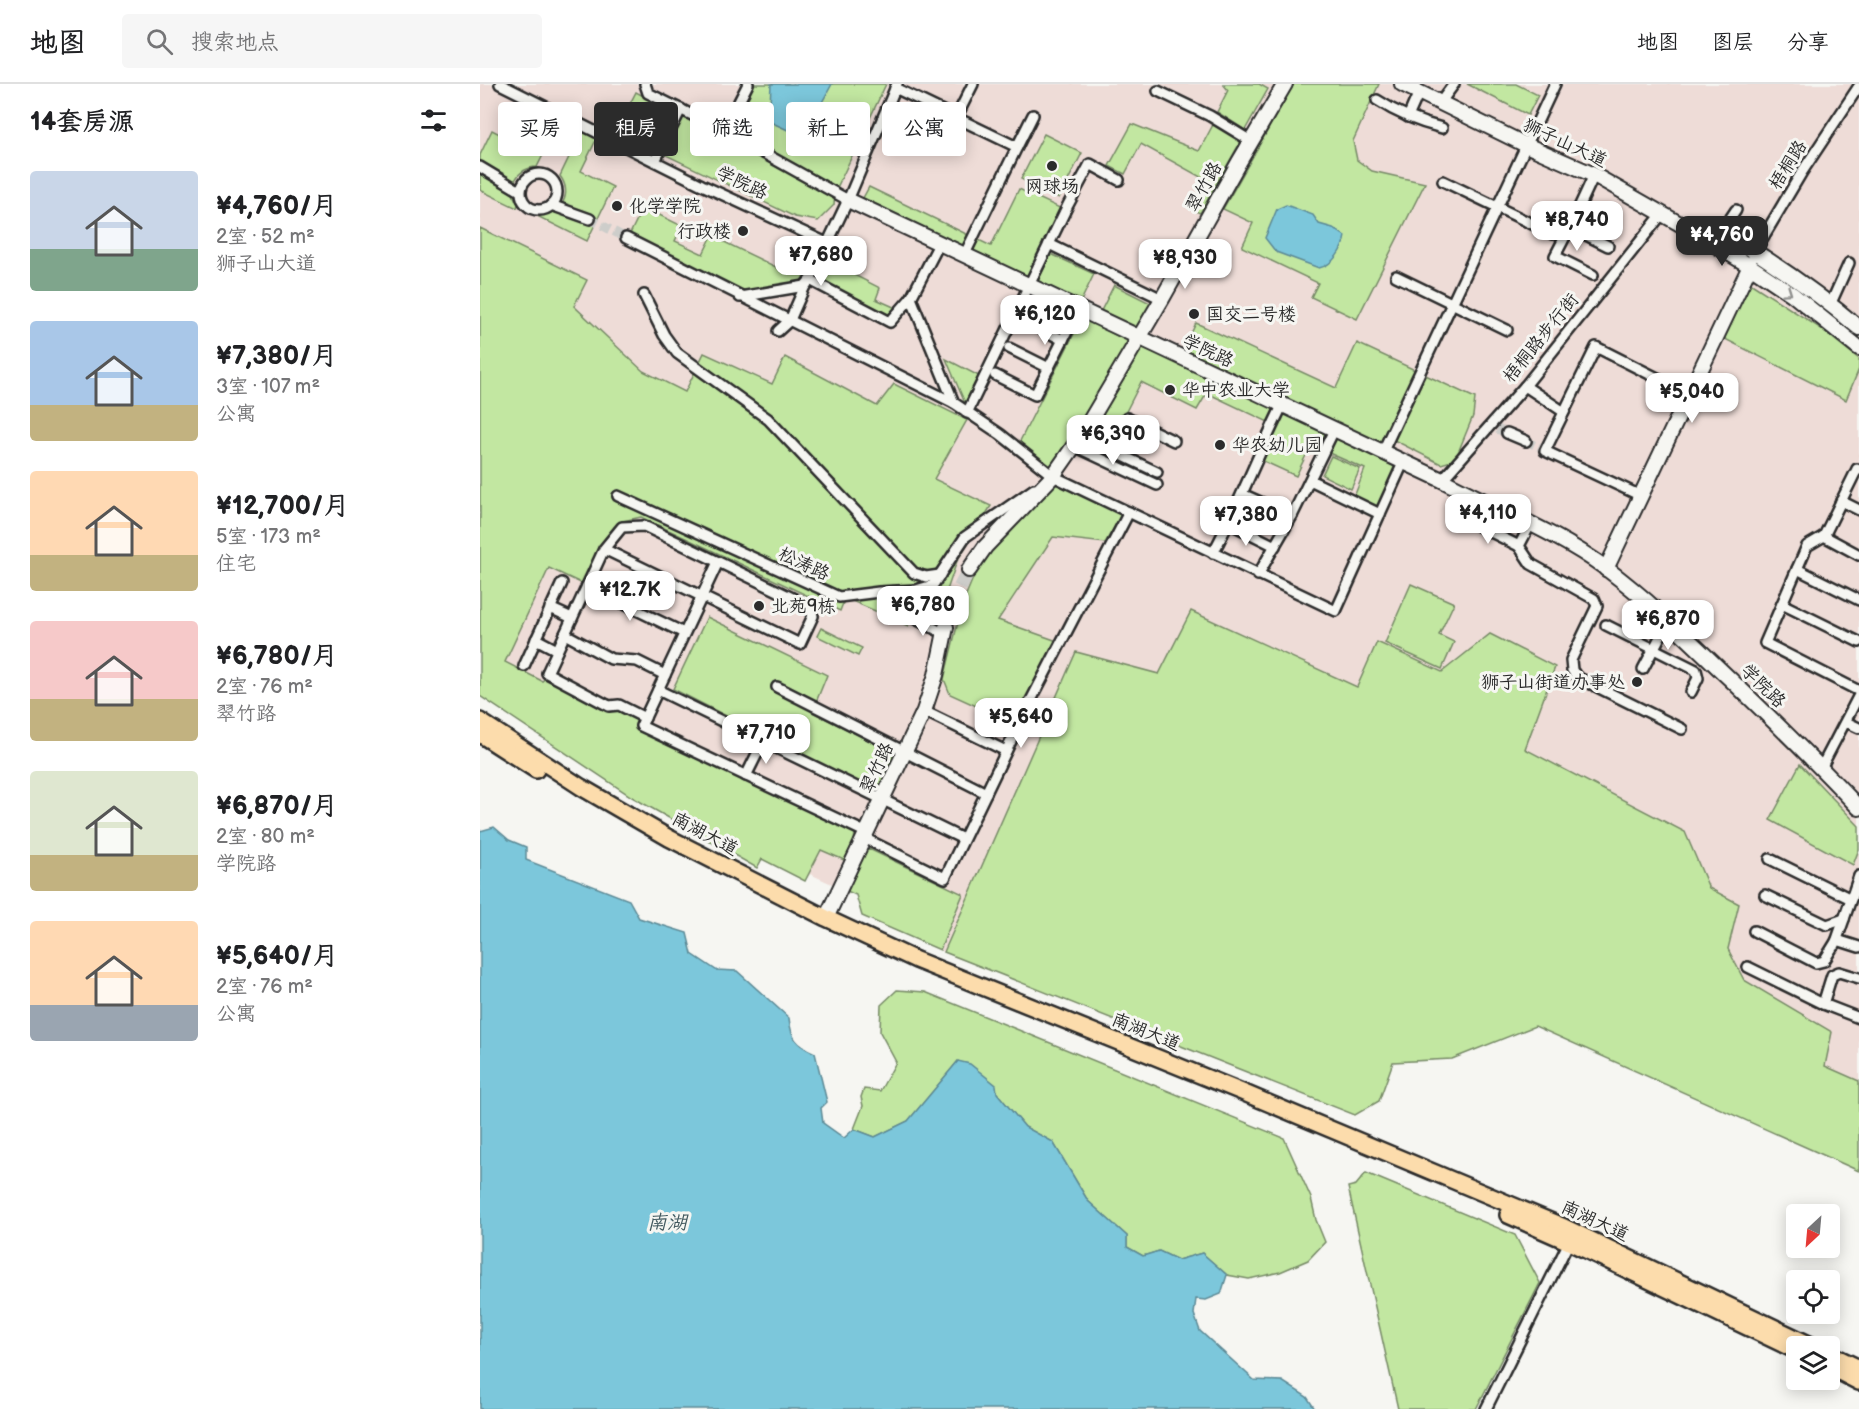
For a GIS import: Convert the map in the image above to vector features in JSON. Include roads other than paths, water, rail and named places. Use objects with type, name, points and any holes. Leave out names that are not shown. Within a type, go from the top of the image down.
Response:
[{"type":"main road","name":"南湖大道","points":[[480,721],[581,787],[669,838],[826,918],[916,960],[1242,1092],[1564,1227],[1792,1336]]},
{"type":"main road","name":"南湖大道","points":[[480,734],[661,845],[821,927],[950,985],[1396,1165],[1569,1242],[1786,1346]]},
{"type":"main road","points":[[1840,1359],[1859,1368]]},
{"type":"main road","points":[[1840,1372],[1859,1382]]},
{"type":"street","name":"学院路","points":[[500,84],[702,185],[827,243]]},
{"type":"street","points":[[645,84],[648,93],[690,114]]},
{"type":"street","points":[[739,102],[748,84]]},
{"type":"street","points":[[964,102],[973,84]]},
{"type":"street","name":"翠竹路","points":[[969,570],[985,547],[1053,476],[1078,441],[1285,84]]},
{"type":"street","name":"狮子山大道","points":[[1402,84],[1526,145],[1594,175],[1709,241],[1792,294],[1859,348]]},
{"type":"street","points":[[1440,103],[1454,84]]},
{"type":"street","points":[[1382,453],[1555,84]]},
{"type":"street","points":[[778,331],[790,320],[848,200],[896,86],[926,102]]},
{"type":"street","name":"梧桐路","points":[[1750,266],[1755,251],[1802,172],[1859,86]]},
{"type":"street","points":[[1158,91],[1210,116],[1251,141]]},
{"type":"street","points":[[1408,117],[1419,92]]},
{"type":"street","points":[[1377,100],[1408,117],[1442,128]]},
{"type":"street","points":[[655,161],[681,109]]},
{"type":"street","points":[[964,256],[1033,115]]},
{"type":"street","points":[[966,123],[1017,147]]},
{"type":"street","points":[[769,156],[848,200]]},
{"type":"street","points":[[968,413],[1090,164],[1119,180]]},
{"type":"street","points":[[480,167],[520,191],[524,203],[534,209],[540,210],[551,205],[555,200],[555,183],[546,175],[529,176],[520,191]]},
{"type":"street","points":[[1593,276],[1555,256],[1594,175]]},
{"type":"street","points":[[1443,181],[1554,234]]},
{"type":"street","name":"学院路","points":[[848,200],[1531,523],[1606,569],[1669,620],[1859,808]]},
{"type":"street","points":[[551,205],[591,219]]},
{"type":"street","points":[[1709,241],[1722,231],[1736,210]]},
{"type":"street","name":"梧桐路步行街","points":[[1442,480],[1498,429],[1525,386],[1662,214]]},
{"type":"street","points":[[1570,227],[1608,246]]},
{"type":"street","points":[[1722,231],[1831,303],[1859,328]]},
{"type":"street","points":[[626,238],[954,403],[1000,434],[1053,476],[1336,611],[1403,463]]},
{"type":"street","points":[[740,297],[808,283],[890,322],[911,298],[939,244]]},
{"type":"street","points":[[1049,244],[1162,299]]},
{"type":"street","points":[[1831,303],[1849,263]]},
{"type":"street","points":[[1606,569],[1750,266]]},
{"type":"street","points":[[1396,276],[1507,330]]},
{"type":"street","points":[[644,295],[664,335],[676,353],[768,419],[914,573],[926,577],[940,574]]},
{"type":"street","points":[[911,298],[954,403]]},
{"type":"street","points":[[995,375],[1035,395],[1078,310]]},
{"type":"street","points":[[1024,320],[1063,340]]},
{"type":"street","points":[[1641,496],[1542,449],[1596,347],[1689,394]]},
{"type":"street","points":[[1009,348],[1049,368]]},
{"type":"street","points":[[1525,386],[1564,411]]},
{"type":"street","points":[[1213,553],[1282,406]]},
{"type":"street","points":[[1111,451],[1127,418],[1174,441]]},
{"type":"street","points":[[1498,429],[1526,441]]},
{"type":"street","points":[[1258,575],[1292,516],[1334,430]]},
{"type":"street","points":[[1078,441],[1111,451],[1157,472]]},
{"type":"street","points":[[1078,441],[1157,485]]},
{"type":"street","points":[[1821,768],[1859,693],[1764,643],[1807,546],[1824,536],[1857,469],[1859,470]]},
{"type":"street","name":"松涛路","points":[[618,496],[838,597],[879,592],[916,591],[933,585],[965,537],[1053,476]]},
{"type":"street","points":[[1310,480],[1380,514]]},
{"type":"street","points":[[1242,494],[1292,516]]},
{"type":"street","points":[[1476,498],[1467,520],[1519,546],[1531,564],[1594,599],[1597,606],[1570,660],[1572,670],[1577,677],[1682,729]]},
{"type":"street","points":[[1841,501],[1859,510]]},
{"type":"street","points":[[718,562],[641,726],[866,836],[945,878],[1056,651],[1129,512]]},
{"type":"street","points":[[1229,523],[1275,546]]},
{"type":"street","points":[[1519,546],[1531,523]]},
{"type":"street","points":[[604,549],[800,644],[813,616],[809,606],[644,526],[622,527],[604,549],[547,673],[609,706],[620,705],[645,718]]},
{"type":"street","points":[[1824,536],[1859,555]]},
{"type":"street","points":[[1797,569],[1859,600]]},
{"type":"street","points":[[524,666],[562,583]]},
{"type":"street","points":[[587,586],[684,633]]},
{"type":"street","points":[[1782,604],[1859,642]]},
{"type":"street","points":[[550,608],[572,618]]},
{"type":"street","points":[[912,617],[946,631]]},
{"type":"street","points":[[1643,669],[1669,620]]},
{"type":"street","points":[[1606,625],[1696,670],[1698,678],[1691,692]]},
{"type":"street","name":"翠竹路","points":[[826,918],[924,711],[936,675],[946,631]]},
{"type":"street","points":[[565,634],[611,659],[638,661],[665,675]]},
{"type":"street","points":[[536,639],[557,650]]},
{"type":"street","points":[[777,687],[986,794]]},
{"type":"street","points":[[658,690],[963,839]]},
{"type":"street","points":[[924,711],[1006,751]]},
{"type":"street","points":[[1846,722],[1859,728]]},
{"type":"street","points":[[746,776],[763,742]]},
{"type":"street","points":[[1770,859],[1851,899]]},
{"type":"street","points":[[1832,953],[1859,876]]},
{"type":"street","points":[[1765,895],[1827,925],[1844,919]]},
{"type":"street","points":[[1754,931],[1816,963],[1824,962],[1837,940]]},
{"type":"street","points":[[1837,940],[1859,947]]},
{"type":"street","points":[[1748,967],[1823,1004],[1859,1018]]},
{"type":"street","points":[[1823,1004],[1832,975],[1839,972],[1859,978]]},
{"type":"street","points":[[1486,1409],[1569,1242]]},
{"type":"water","points":[[771,84],[832,84],[822,102],[786,102],[786,129],[774,124],[774,102],[770,102]]},
{"type":"water","points":[[1286,205],[1313,215],[1319,224],[1333,228],[1345,236],[1340,251],[1329,264],[1319,268],[1276,252],[1265,238],[1277,209]]},
{"type":"water","name":"南湖","points":[[494,827],[509,840],[526,847],[526,860],[629,900],[639,918],[687,933],[692,954],[716,970],[737,971],[789,1018],[791,1031],[799,1044],[815,1053],[827,1102],[821,1108],[823,1123],[844,1138],[854,1129],[875,1137],[908,1121],[958,1061],[970,1064],[996,1085],[997,1093],[1025,1127],[1053,1142],[1088,1201],[1127,1236],[1127,1247],[1143,1256],[1159,1251],[1178,1260],[1202,1253],[1227,1275],[1221,1294],[1206,1300],[1196,1299],[1194,1314],[1200,1331],[1254,1380],[1282,1381],[1307,1397],[1315,1409],[480,1409],[480,831]]},
{"type":"tunnel","points":[[590,219],[626,238]]},
{"type":"tunnel","points":[[1497,429],[1507,433]]},
{"type":"tunnel","points":[[1526,441],[1539,447]]},
{"type":"tunnel","points":[[946,627],[955,597],[969,570]]},
{"type":"place","name":"网球场","points":[[1052,166]]},
{"type":"place","name":"化学学院","points":[[617,206]]},
{"type":"place","name":"行政楼","points":[[743,231]]},
{"type":"place","name":"国交二号楼","points":[[1194,314]]},
{"type":"place","name":"华中农业大学","points":[[1170,390]]},
{"type":"place","name":"华农幼儿园","points":[[1220,445]]},
{"type":"place","name":"北苑9栋","points":[[759,606]]},
{"type":"place","name":"狮子山街道办事处","points":[[1637,682]]}]
